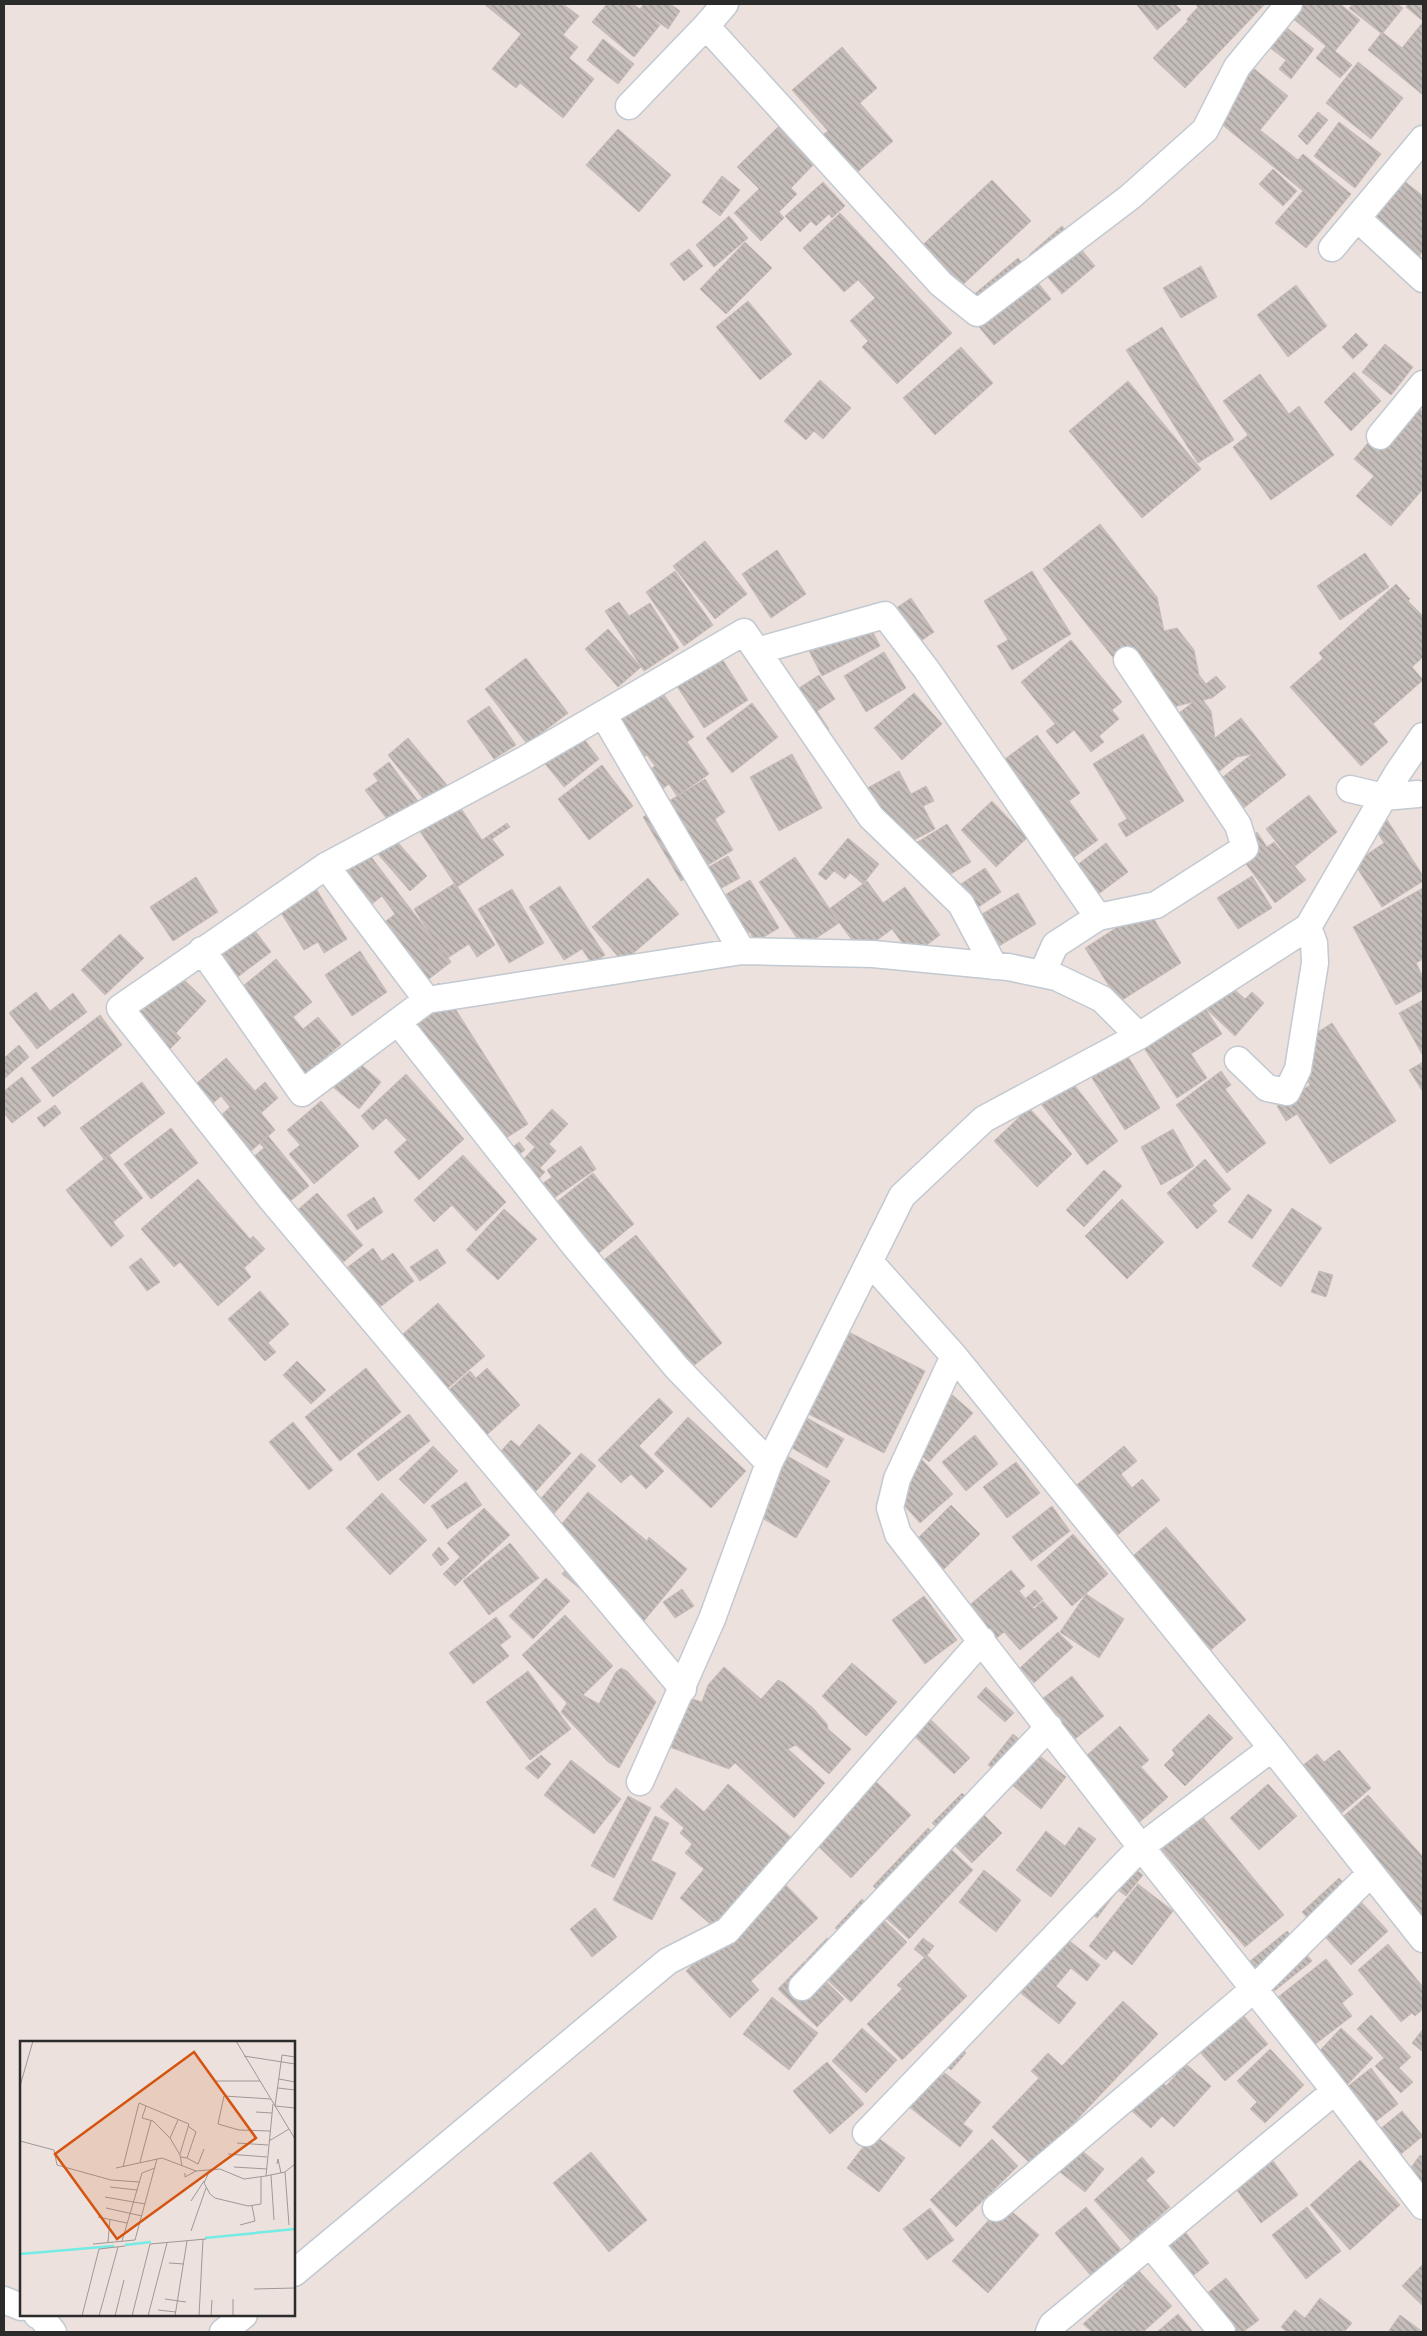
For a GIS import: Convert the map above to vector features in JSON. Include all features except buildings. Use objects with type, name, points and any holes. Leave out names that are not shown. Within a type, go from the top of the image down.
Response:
[{"type":"street","points":[[629,106],[725,4]]},
{"type":"street","points":[[706,26],[941,284],[977,313],[1130,197],[1204,130],[1238,67],[1289,4]]},
{"type":"street","points":[[1332,248],[1423,139]]},
{"type":"street","points":[[1357,218],[1423,279]]},
{"type":"street","points":[[1380,436],[1423,384]]},
{"type":"street","points":[[757,651],[885,615],[926,669],[1098,916]]},
{"type":"street","points":[[683,1689],[271,1199],[120,1008],[326,866],[524,760],[744,632],[872,816],[961,904],[994,966]]},
{"type":"street","points":[[1042,974],[1055,945],[1098,916],[1156,904],[1245,848],[1238,825],[1127,660]]},
{"type":"street","points":[[603,714],[742,951]]},
{"type":"street","points":[[640,1782],[683,1689],[712,1619],[769,1463],[902,1196],[984,1119],[1139,1036],[1308,927],[1384,796],[1423,736]]},
{"type":"street","points":[[1350,789],[1420,801],[1413,777],[1404,764]]},
{"type":"street","points":[[326,866],[427,1000]]},
{"type":"street","points":[[1238,1060],[1267,1088],[1287,1092],[1298,1069],[1315,963],[1314,943],[1308,927]]},
{"type":"street","points":[[202,950],[302,1093],[427,1000],[742,951],[873,954],[994,966],[1042,974],[1056,977],[1102,999],[1139,1036]]},
{"type":"street","points":[[398,1022],[574,1245],[665,1354],[769,1463]]},
{"type":"street","points":[[870,1262],[954,1356],[1272,1748],[1423,1939]]},
{"type":"street","points":[[954,1356],[897,1479],[890,1508],[898,1534],[1423,2206]]},
{"type":"street","points":[[295,2272],[668,1961],[727,1931],[982,1640]]},
{"type":"street","points":[[802,1987],[1049,1727]]},
{"type":"street","points":[[866,2132],[1141,1847],[1272,1748]]},
{"type":"street","points":[[996,2208],[1254,1989],[1371,1873]]},
{"type":"street","points":[[1049,2332],[1052,2325],[1335,2091]]},
{"type":"street","points":[[1150,2244],[1222,2332]]},
{"type":"street","points":[[4,2300],[20,2307]]},
{"type":"street","points":[[39,2316],[53,2332]]},
{"type":"street","points":[[223,2332],[243,2316]]}]
